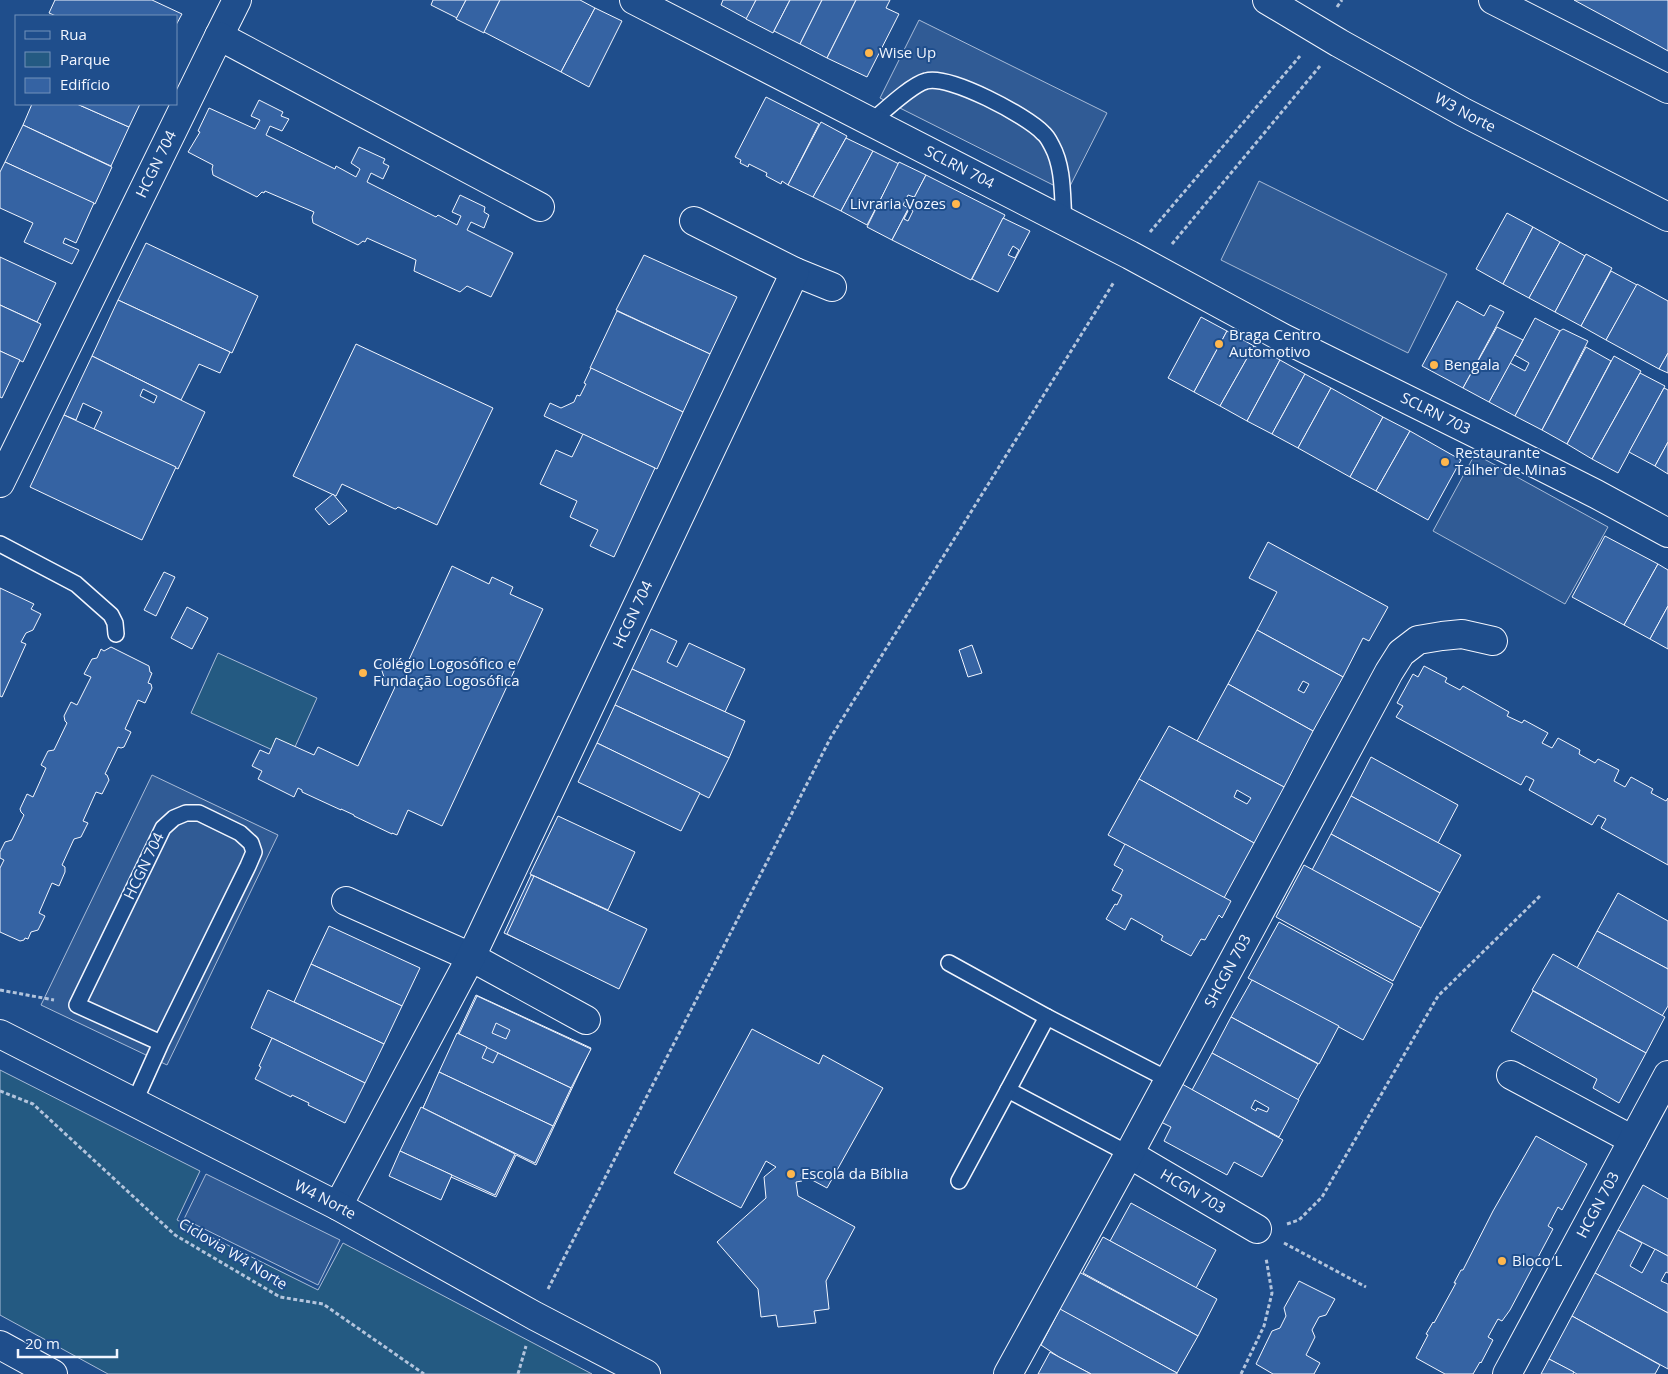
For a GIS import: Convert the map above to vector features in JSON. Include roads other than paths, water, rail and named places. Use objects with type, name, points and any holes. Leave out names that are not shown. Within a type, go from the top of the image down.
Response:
[{"type":"street","name":"HCGN 704","points":[[0,483],[237,0]]},
{"type":"street","name":"SCLRN 704","points":[[634,0],[1142,261],[1283,338]]},
{"type":"street","name":"W3 Norte","points":[[1267,0],[1463,112],[1668,218]]},
{"type":"street","points":[[1493,0],[1668,89]]},
{"type":"street","points":[[219,36],[540,207]]},
{"type":"street","points":[[694,220],[795,272],[832,287]]},
{"type":"street","name":"HCGN 704","points":[[338,1206],[471,957],[795,272]]},
{"type":"street","name":"SCLRN 703","points":[[1283,338],[1495,442],[1668,533]]},
{"type":"street","name":"SHCGN 703","points":[[1008,1374],[1401,653],[1418,640],[1442,636],[1462,634],[1492,642]]},
{"type":"street","points":[[346,902],[471,957],[586,1020]]},
{"type":"street","name":"W4 Norte","points":[[0,1034],[338,1206],[535,1316],[646,1374]]},
{"type":"street","points":[[1511,1075],[1633,1140]]},
{"type":"street","name":"HCGN 703","points":[[1507,1374],[1668,1075]]},
{"type":"street","name":"HCGN 703","points":[[1129,1154],[1257,1229]]},
{"type":"street","points":[[0,1345],[53,1374]]},
{"type":"lane","points":[[871,122],[902,95],[925,81],[940,80],[965,87],[1011,110],[1044,133],[1052,147],[1059,166],[1064,221]]},
{"type":"lane","points":[[0,544],[76,584],[111,615],[115,623],[116,634]]},
{"type":"lane","name":"HCGN 704","points":[[134,1103],[254,852],[251,843],[240,833],[199,813],[186,813],[174,818],[163,828],[77,1005],[161,1044]]},
{"type":"lane","points":[[949,963],[1046,1017],[1169,1080]]},
{"type":"lane","points":[[959,1181],[1046,1017]]},
{"type":"lane","points":[[1008,1090],[1129,1154]]},
{"type":"place","name":"Wise Up","points":[[869,53]]},
{"type":"place","name":"Livraria Vozes","points":[[956,204]]},
{"type":"place","name":"Braga Centro Automotivo","points":[[1219,344]]},
{"type":"place","name":"Bengala","points":[[1434,365]]},
{"type":"place","name":"Restaurante Talher de Minas","points":[[1445,462]]},
{"type":"place","name":"Colégio Logosófico e Fundação Logosófica","points":[[363,673]]},
{"type":"place","name":"Escola da Bíblia","points":[[791,1174]]},
{"type":"place","name":"Bloco L","points":[[1502,1261]]}]
